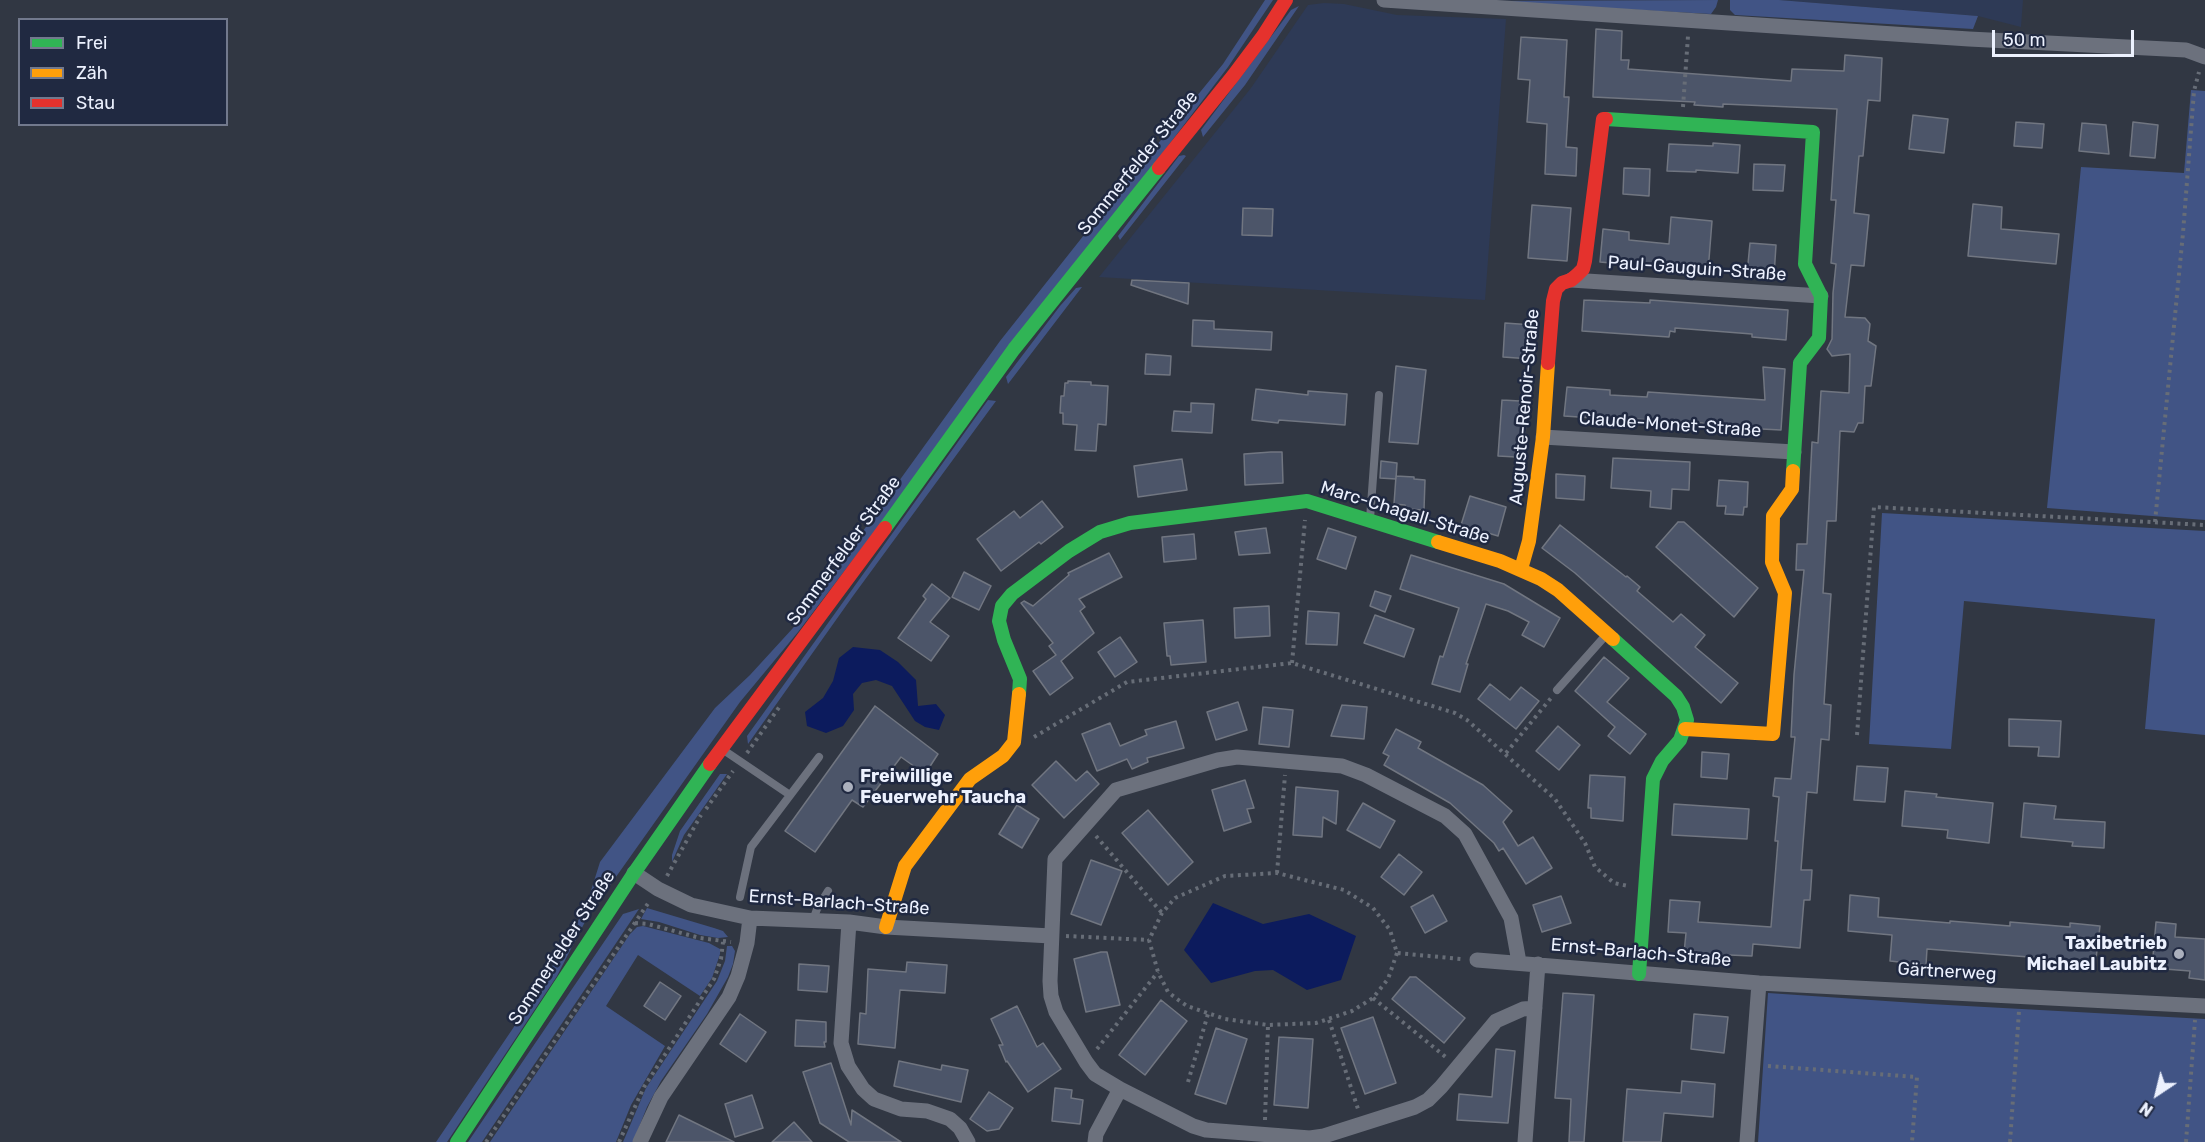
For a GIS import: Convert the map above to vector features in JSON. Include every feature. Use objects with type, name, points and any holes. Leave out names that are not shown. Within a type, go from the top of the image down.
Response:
[{"type":"street","name":"Sommerfelder Straße","points":[[457,1142],[634,873],[721,749],[1014,349],[1233,76],[1286,0]]},
{"type":"street","points":[[1384,0],[2186,51],[2204,57]]},
{"type":"street","name":"Auguste-Renoir-Straße","points":[[1521,569],[1530,541],[1543,437],[1552,301],[1556,289],[1562,283],[1571,280],[1582,269],[1585,261],[1603,119],[1682,124]]},
{"type":"street","points":[[1640,974],[1644,889],[1653,779],[1656,770],[1680,740],[1685,729],[1773,734],[1785,593],[1772,562],[1773,516],[1792,489],[1800,363],[1819,338],[1821,296],[1805,264],[1813,132],[1682,124]]},
{"type":"street","name":"Paul-Gauguin-Straße","points":[[1571,280],[1821,296]]},
{"type":"street","name":"Claude-Monet-Straße","points":[[1543,437],[1794,452]]},
{"type":"street","name":"Marc-Chagall-Straße","points":[[886,927],[904,866],[970,779],[1003,756],[1014,742],[1020,679],[999,621],[1002,606],[1012,594],[1069,550],[1100,532],[1130,523],[1307,501],[1521,569],[1558,590],[1676,696],[1687,720],[1685,729]]},
{"type":"street","points":[[1519,962],[1511,918],[1465,834],[1454,824],[1395,790],[1342,766],[1237,757],[1218,760],[1116,790],[1055,859],[1051,996],[1056,1012],[1086,1062],[1095,1074],[1120,1089],[1193,1126],[1226,1137],[1265,1135],[1310,1138],[1324,1136],[1415,1107],[1428,1100],[1496,1021],[1523,1009],[1534,1008]]},
{"type":"street","name":"Ernst-Barlach-Straße","points":[[634,873],[658,889],[691,905],[750,918],[849,922],[886,927],[1051,936]]},
{"type":"street","points":[[640,1142],[661,1097],[729,997],[738,976],[747,943],[750,918]]},
{"type":"street","points":[[849,922],[841,1043],[848,1066],[874,1099],[901,1109],[927,1112],[950,1119],[960,1128],[968,1142]]},
{"type":"street","name":"Ernst-Barlach-Straße","points":[[1477,960],[1759,983]]},
{"type":"street","points":[[1525,1142],[1538,964]]},
{"type":"street","points":[[1747,1142],[1759,983]]},
{"type":"street","name":"Gärtnerweg","points":[[1759,983],[2201,1005]]},
{"type":"street","points":[[1095,1142],[1096,1134],[1120,1089]]},
{"type":"lane","points":[[1370,521],[1379,395]]},
{"type":"lane","points":[[1557,690],[1607,633]]},
{"type":"lane","points":[[721,749],[790,795]]},
{"type":"lane","points":[[740,897],[751,847],[819,757]]},
{"type":"lane","points":[[813,920],[828,891]]},
{"type":"path","points":[[1682,124],[1689,21]]},
{"type":"path","points":[[2155,522],[2183,233],[2194,91],[2204,57]]},
{"type":"path","points":[[1292,663],[1307,501]]},
{"type":"path","points":[[1857,735],[1875,507],[2205,525]]},
{"type":"path","points":[[1032,739],[1127,681],[1292,663],[1455,713],[1467,720],[1555,799],[1586,843],[1595,867],[1614,883],[1644,889]]},
{"type":"path","points":[[1506,753],[1557,690]]},
{"type":"path","points":[[486,1142],[658,889],[700,816],[782,703]]},
{"type":"path","points":[[1277,873],[1286,760]]},
{"type":"path","points":[[1086,824],[1162,913]]},
{"type":"path","points":[[1277,873],[1344,890],[1373,908],[1390,930],[1397,953],[1388,979],[1373,998],[1352,1011],[1329,1020],[1316,1023],[1268,1025],[1247,1023],[1208,1014],[1187,1006],[1168,992],[1158,972],[1149,940],[1162,913],[1175,898],[1226,876],[1277,873]]},
{"type":"path","points":[[635,923],[723,942],[747,943]]},
{"type":"path","points":[[1051,936],[1149,940]]},
{"type":"path","points":[[619,1142],[644,1087],[714,979],[721,959],[723,942]]},
{"type":"path","points":[[1397,953],[1477,960]]},
{"type":"path","points":[[1086,1062],[1158,972]]},
{"type":"path","points":[[2010,1142],[2020,995]]},
{"type":"path","points":[[1373,998],[1457,1067]]},
{"type":"path","points":[[2186,1142],[2201,1005]]},
{"type":"path","points":[[1188,1082],[1208,1014]]},
{"type":"path","points":[[1329,1020],[1363,1124]]},
{"type":"path","points":[[1265,1135],[1268,1025]]},
{"type":"path","points":[[1753,1065],[1917,1077],[1912,1142]]},
{"type":"shaded area","points":[[1265,0],[1273,0],[1228,67],[798,632],[740,702],[601,898],[589,897],[600,862],[715,708],[750,675],[793,628],[1000,341],[1223,64]]},
{"type":"shaded area","points":[[1718,0],[1711,14],[1479,1]]},
{"type":"shaded area","points":[[1730,0],[1779,0],[1978,16],[1973,29],[1735,15],[1730,10]]},
{"type":"shaded area","points":[[1779,0],[2023,0],[2021,27],[1978,16]]},
{"type":"shaded area","points":[[1344,4],[1397,15],[1506,19],[1485,300],[1099,277],[1251,88],[1308,5]]},
{"type":"shaded area","points":[[1299,6],[1245,85],[1203,137],[1201,130],[1291,10]]},
{"type":"shaded area","points":[[2191,90],[2205,91],[2205,520],[2047,508],[2081,167],[2184,173]]},
{"type":"shaded area","points":[[1179,156],[1186,156],[1120,240],[1118,236]]},
{"type":"shaded area","points":[[1082,287],[1008,384],[1006,377],[1060,306],[1076,288]]},
{"type":"shaded area","points":[[988,400],[996,401],[748,744],[747,736]]},
{"type":"shaded area","points":[[1882,513],[2205,531],[2205,735],[2145,729],[2155,619],[1964,601],[1951,749],[1869,744]]},
{"type":"shaded area","points":[[853,647],[880,650],[898,662],[916,680],[918,706],[936,704],[945,715],[939,730],[925,727],[915,721],[892,686],[876,680],[862,683],[853,694],[854,710],[843,726],[826,733],[807,726],[805,712],[823,698],[833,681],[839,658]]},
{"type":"shaded area","points":[[720,774],[727,774],[684,835],[672,862],[680,831]]},
{"type":"shaded area","points":[[1213,903],[1263,924],[1309,914],[1356,936],[1341,980],[1307,990],[1273,970],[1255,971],[1211,983],[1184,950]]},
{"type":"shaded area","points":[[647,908],[723,931],[728,937],[700,935],[659,922],[641,919]]},
{"type":"shaded area","points":[[639,909],[482,1142],[468,1142],[623,914]]},
{"type":"shaded area","points":[[583,912],[588,916],[557,976],[447,1142],[436,1142],[524,1012]]},
{"type":"shaded area","points":[[643,926],[709,943],[720,949],[720,954],[712,978],[700,996],[638,955],[606,1006],[665,1046],[631,1105],[616,1142],[490,1142],[630,934],[637,927]]},
{"type":"shaded area","points":[[727,946],[732,946],[735,951],[728,977],[707,1014],[661,1081],[647,1107],[633,1142],[623,1142],[646,1088],[717,981],[725,961]]},
{"type":"shaded area","points":[[1768,993],[2205,1019],[2205,1142],[1758,1142]]},
{"type":"building","points":[[1596,29],[1622,31],[1621,60],[1629,60],[1628,69],[1791,81],[1792,69],[1844,71],[1845,55],[1882,58],[1880,101],[1868,100],[1863,156],[1859,156],[1854,213],[1869,215],[1864,266],[1851,265],[1845,317],[1865,318],[1870,324],[1868,341],[1876,346],[1871,386],[1865,386],[1863,423],[1858,423],[1854,432],[1840,431],[1836,521],[1827,521],[1823,593],[1831,594],[1824,704],[1831,705],[1829,740],[1821,739],[1817,793],[1807,792],[1801,870],[1812,870],[1810,900],[1804,900],[1800,948],[1753,944],[1752,956],[1684,953],[1686,933],[1668,932],[1670,900],[1700,902],[1698,922],[1771,927],[1778,841],[1775,841],[1779,797],[1773,796],[1775,778],[1791,779],[1795,737],[1791,737],[1794,675],[1804,570],[1796,570],[1797,544],[1807,544],[1812,442],[1818,443],[1821,391],[1849,393],[1850,354],[1832,356],[1827,349],[1832,339],[1836,264],[1831,263],[1836,200],[1831,200],[1837,109],[1723,104],[1723,107],[1694,105],[1695,102],[1593,97]]},
{"type":"building","points":[[1521,37],[1567,40],[1564,97],[1569,97],[1566,147],[1577,148],[1576,176],[1545,174],[1547,124],[1527,122],[1530,80],[1518,79]]},
{"type":"building","points":[[1913,115],[1948,119],[1944,153],[1909,149]]},
{"type":"building","points":[[2016,122],[2044,124],[2042,148],[2014,146]]},
{"type":"building","points":[[2133,122],[2158,125],[2155,158],[2130,156]]},
{"type":"building","points":[[2082,123],[2106,125],[2109,154],[2079,151]]},
{"type":"building","points":[[1713,143],[1740,145],[1738,173],[1696,170],[1696,172],[1667,171],[1669,144],[1713,146]]},
{"type":"building","points":[[1754,164],[1785,165],[1783,191],[1753,190]]},
{"type":"building","points":[[1624,168],[1650,169],[1649,196],[1623,194]]},
{"type":"building","points":[[1973,204],[2002,207],[2001,229],[2059,234],[2056,264],[1968,256]]},
{"type":"building","points":[[1532,205],[1571,208],[1567,261],[1528,258]]},
{"type":"building","points":[[1243,208],[1273,209],[1272,236],[1242,235]]},
{"type":"building","points":[[1671,217],[1712,221],[1708,272],[1600,262],[1603,229],[1629,232],[1629,240],[1669,244]]},
{"type":"building","points":[[1750,243],[1776,245],[1774,276],[1747,274]]},
{"type":"building","points":[[1132,280],[1189,283],[1188,304],[1131,285]]},
{"type":"building","points":[[1584,300],[1650,303],[1650,300],[1788,310],[1786,340],[1752,337],[1752,334],[1675,328],[1675,332],[1670,331],[1669,337],[1582,331]]},
{"type":"building","points":[[1193,320],[1214,321],[1214,329],[1272,332],[1271,350],[1192,346]]},
{"type":"building","points":[[1505,323],[1533,325],[1531,359],[1503,357]]},
{"type":"building","points":[[1146,354],[1171,356],[1170,375],[1145,374]]},
{"type":"building","points":[[1396,366],[1426,370],[1418,444],[1389,442]]},
{"type":"building","points":[[1763,367],[1785,369],[1781,430],[1703,426],[1703,423],[1634,419],[1634,424],[1608,423],[1608,419],[1564,416],[1567,387],[1610,390],[1610,395],[1647,397],[1648,392],[1765,400]]},
{"type":"building","points":[[1068,381],[1091,382],[1091,385],[1108,386],[1106,425],[1098,424],[1096,451],[1075,450],[1077,425],[1063,424],[1063,413],[1060,413],[1061,396],[1064,396],[1065,383]]},
{"type":"building","points":[[1256,389],[1308,395],[1308,391],[1347,394],[1345,425],[1252,420]]},
{"type":"building","points":[[1502,400],[1520,401],[1520,405],[1527,405],[1525,435],[1518,435],[1516,457],[1498,456]]},
{"type":"building","points":[[1191,403],[1214,404],[1212,433],[1172,431],[1174,411],[1191,412]]},
{"type":"building","points":[[1282,452],[1283,483],[1245,485],[1244,454]]},
{"type":"building","points":[[1613,458],[1690,462],[1689,490],[1672,489],[1671,509],[1650,507],[1651,491],[1611,488]]},
{"type":"building","points":[[1182,459],[1187,490],[1138,497],[1134,466]]},
{"type":"building","points":[[1381,461],[1397,463],[1396,479],[1380,478]]},
{"type":"building","points":[[1556,474],[1585,476],[1584,500],[1556,498]]},
{"type":"building","points":[[1396,476],[1425,480],[1424,510],[1405,509],[1405,505],[1394,504]]},
{"type":"building","points":[[1719,480],[1748,482],[1747,507],[1744,507],[1743,515],[1725,514],[1726,506],[1717,506]]},
{"type":"building","points":[[1470,496],[1506,507],[1498,536],[1461,525]]},
{"type":"building","points":[[1042,501],[1063,527],[1001,571],[977,539],[1014,511],[1020,518]]},
{"type":"building","points":[[1678,522],[1684,522],[1758,588],[1734,617],[1656,547]]},
{"type":"building","points":[[1560,525],[1640,587],[1637,591],[1673,622],[1681,614],[1705,635],[1695,647],[1738,683],[1721,703],[1575,573],[1542,548]]},
{"type":"building","points":[[1266,528],[1270,553],[1239,555],[1235,532]]},
{"type":"building","points":[[1328,528],[1356,537],[1346,569],[1317,559]]},
{"type":"building","points":[[1194,534],[1196,559],[1164,562],[1162,537]]},
{"type":"building","points":[[1109,553],[1122,577],[1079,599],[1085,607],[1080,611],[1094,633],[1061,661],[1073,678],[1050,695],[1033,671],[1056,655],[1049,646],[1053,643],[1021,603],[1024,601],[1033,606],[1069,575],[1068,573]]},
{"type":"building","points":[[1411,555],[1504,584],[1560,618],[1544,647],[1522,635],[1529,622],[1508,611],[1486,604],[1466,664],[1468,664],[1460,692],[1432,684],[1440,656],[1443,657],[1459,608],[1400,589]]},
{"type":"building","points":[[964,572],[991,586],[979,610],[952,597]]},
{"type":"building","points":[[932,584],[950,598],[930,622],[949,636],[931,661],[898,638],[926,599],[923,596]]},
{"type":"building","points":[[1375,591],[1391,596],[1385,612],[1370,606]]},
{"type":"building","points":[[1269,606],[1270,636],[1235,638],[1234,608]]},
{"type":"building","points":[[1308,611],[1339,613],[1337,645],[1306,644]]},
{"type":"building","points":[[1375,615],[1414,629],[1404,657],[1364,643]]},
{"type":"building","points":[[1203,620],[1206,662],[1171,665],[1170,656],[1167,656],[1164,623]]},
{"type":"building","points":[[1120,637],[1137,662],[1115,677],[1098,652]]},
{"type":"building","points":[[1604,657],[1629,678],[1607,702],[1646,734],[1630,754],[1608,736],[1615,727],[1575,691]]},
{"type":"building","points":[[1490,684],[1510,700],[1521,687],[1539,701],[1516,729],[1478,699]]},
{"type":"building","points":[[1238,702],[1247,730],[1216,740],[1207,712]]},
{"type":"building","points":[[1342,705],[1367,707],[1364,739],[1331,736]]},
{"type":"building","name":"Freiwillige Feuerwehr Taucha","points":[[875,706],[938,754],[925,774],[901,757],[863,807],[852,800],[815,852],[785,831]]},
{"type":"building","points":[[1263,707],[1293,710],[1289,747],[1259,744]]},
{"type":"building","points":[[2009,719],[2061,721],[2059,757],[2038,756],[2039,747],[2009,746]]},
{"type":"building","points":[[1176,721],[1184,748],[1147,758],[1148,762],[1132,769],[1127,759],[1097,771],[1082,734],[1110,723],[1120,746],[1147,735],[1145,730]]},
{"type":"building","points":[[1558,726],[1580,745],[1559,770],[1536,751]]},
{"type":"building","points":[[1396,729],[1421,742],[1418,748],[1483,785],[1512,811],[1503,822],[1518,846],[1533,837],[1552,868],[1526,884],[1503,848],[1499,851],[1494,843],[1450,803],[1384,765],[1389,756],[1383,753]]},
{"type":"building","points":[[1702,752],[1729,754],[1727,779],[1701,777]]},
{"type":"building","points":[[1056,761],[1076,781],[1087,771],[1099,784],[1064,818],[1032,785]]},
{"type":"building","points":[[1857,766],[1888,768],[1885,802],[1854,800]]},
{"type":"building","points":[[1590,775],[1625,777],[1623,821],[1591,818],[1591,808],[1588,808]]},
{"type":"building","points":[[1245,780],[1254,808],[1247,809],[1251,822],[1224,831],[1212,790]]},
{"type":"building","points":[[1296,787],[1338,791],[1336,824],[1323,817],[1322,837],[1293,835]]},
{"type":"building","points":[[1905,791],[1993,803],[1989,843],[1947,838],[1948,830],[1902,826]]},
{"type":"building","points":[[1363,803],[1395,821],[1380,848],[1347,830]]},
{"type":"building","points":[[2024,803],[2056,806],[2054,819],[2105,822],[2104,848],[2072,846],[2073,842],[2021,837]]},
{"type":"building","points":[[1674,804],[1749,809],[1747,839],[1672,835]]},
{"type":"building","points":[[1017,805],[1039,819],[1022,848],[999,834]]},
{"type":"building","points":[[1148,810],[1193,862],[1168,885],[1122,833]]},
{"type":"building","points":[[1399,854],[1422,872],[1404,895],[1381,877]]},
{"type":"building","points":[[1091,860],[1122,871],[1101,925],[1071,914]]},
{"type":"building","points":[[1433,895],[1447,921],[1425,933],[1411,907]]},
{"type":"building","points":[[1850,895],[1879,898],[1878,917],[2010,926],[2010,922],[2070,927],[2070,923],[2100,926],[2095,967],[2066,964],[2067,960],[1927,949],[1926,965],[1890,961],[1892,935],[1848,931]]},
{"type":"building","points":[[1561,896],[1571,923],[1542,932],[1533,905]]},
{"type":"building","name":"Taxibetrieb Michael Laubitz","points":[[2156,922],[2176,924],[2175,937],[2205,939],[2205,980],[2189,978],[2190,971],[2152,968]]},
{"type":"building","points":[[1107,952],[1120,1005],[1086,1012],[1074,959]]},
{"type":"building","points":[[907,962],[947,965],[945,993],[900,990],[895,1048],[858,1044],[860,1013],[866,1014],[868,969],[906,972]]},
{"type":"building","points":[[799,964],[829,966],[827,992],[798,990]]},
{"type":"building","points":[[1410,977],[1416,977],[1465,1018],[1444,1043],[1392,999]]},
{"type":"building","points":[[660,982],[681,996],[665,1020],[644,1006]]},
{"type":"building","points":[[1563,993],[1594,995],[1584,1142],[1569,1142],[1571,1099],[1555,1098]]},
{"type":"building","points":[[1161,1000],[1187,1021],[1145,1075],[1119,1055]]},
{"type":"building","points":[[1017,1006],[1037,1047],[1043,1043],[1061,1069],[1028,1092],[1006,1062],[999,1045],[1003,1045],[991,1019]]},
{"type":"building","points":[[740,1014],[766,1032],[746,1062],[720,1044]]},
{"type":"building","points":[[1694,1014],[1728,1017],[1724,1053],[1691,1049]]},
{"type":"building","points":[[1373,1017],[1396,1083],[1365,1094],[1341,1028]]},
{"type":"building","points":[[796,1020],[826,1022],[825,1047],[795,1046]]},
{"type":"building","points":[[1216,1028],[1247,1039],[1226,1104],[1195,1094]]},
{"type":"building","points":[[1279,1037],[1313,1039],[1308,1108],[1274,1105]]},
{"type":"building","points":[[1496,1049],[1515,1051],[1508,1123],[1457,1120],[1459,1094],[1492,1097]]},
{"type":"building","points":[[899,1061],[941,1070],[942,1065],[968,1070],[961,1102],[894,1086]]},
{"type":"building","points":[[831,1063],[851,1125],[852,1110],[901,1142],[849,1142],[820,1123],[803,1072]]},
{"type":"building","points":[[1682,1081],[1715,1084],[1713,1117],[1664,1113],[1661,1142],[1623,1142],[1627,1089],[1681,1093]]},
{"type":"building","points":[[1055,1088],[1072,1090],[1071,1098],[1083,1100],[1080,1124],[1052,1121]]},
{"type":"building","points":[[989,1092],[1013,1108],[999,1129],[987,1131],[970,1119]]},
{"type":"building","points":[[752,1095],[763,1128],[735,1137],[725,1104]]},
{"type":"building","points":[[679,1115],[734,1142],[666,1142]]},
{"type":"building","points":[[794,1122],[812,1142],[772,1142]]},
{"type":"traffic: fast","points":[[1606,119],[1813,132],[1805,264],[1821,296],[1819,338],[1800,363],[1793,471]]},
{"type":"traffic: fast","points":[[885,528],[1014,349],[1159,168]]},
{"type":"traffic: fast","points":[[1019,694],[1020,679],[999,621],[1002,606],[1012,594],[1069,551],[1100,532],[1130,523],[1307,501],[1438,542]]},
{"type":"traffic: fast","points":[[1613,639],[1676,696],[1687,720],[1680,740],[1662,761],[1653,779],[1639,974]]},
{"type":"traffic: fast","points":[[457,1142],[634,873],[710,764]]},
{"type":"traffic: slow","points":[[1521,569],[1529,541],[1543,437],[1548,363]]},
{"type":"traffic: slow","points":[[1685,729],[1773,734],[1785,593],[1772,562],[1773,516],[1792,489],[1793,471]]},
{"type":"traffic: slow","points":[[1438,542],[1500,561],[1541,579],[1558,590],[1613,639]]},
{"type":"traffic: slow","points":[[886,927],[905,866],[970,779],[1003,756],[1014,742],[1019,694]]},
{"type":"traffic: jam","points":[[1159,168],[1233,76],[1286,0]]},
{"type":"traffic: jam","points":[[1548,363],[1556,289],[1577,275],[1583,269],[1585,261],[1603,119],[1606,119]]},
{"type":"traffic: jam","points":[[710,764],[885,528]]},
{"type":"place","name":"Freiwillige Feuerwehr Taucha","points":[[848,787]]},
{"type":"place","name":"Taxibetrieb Michael Laubitz","points":[[2179,954]]}]
